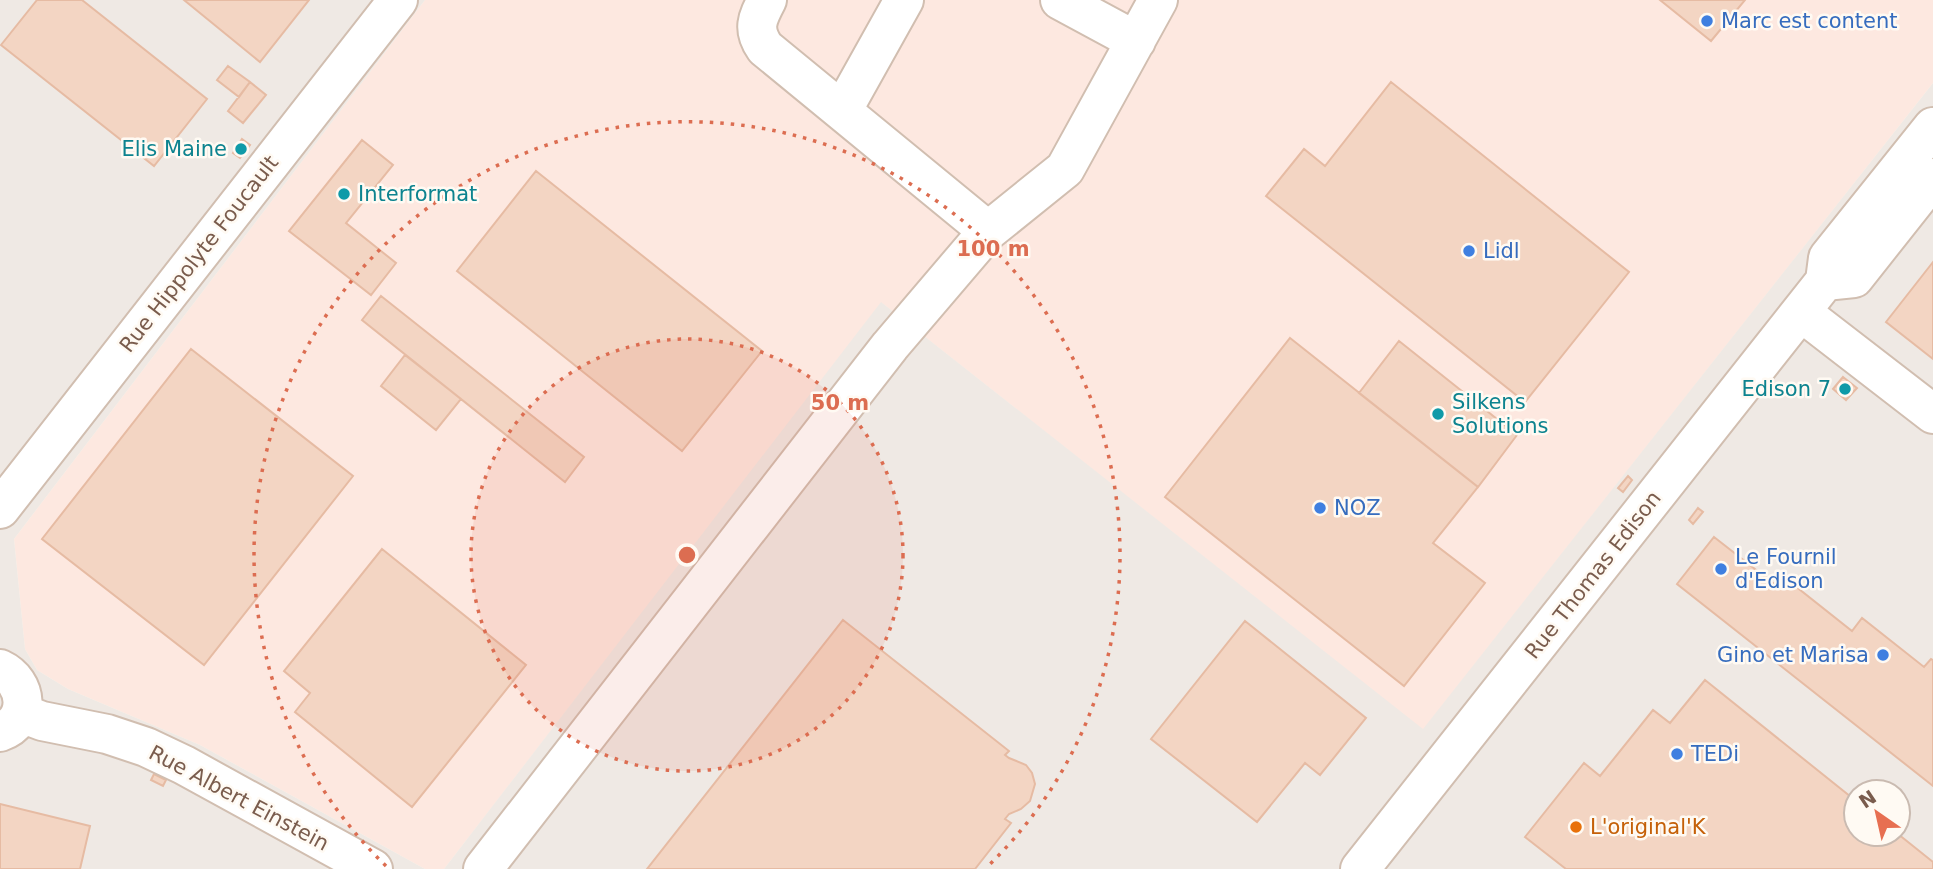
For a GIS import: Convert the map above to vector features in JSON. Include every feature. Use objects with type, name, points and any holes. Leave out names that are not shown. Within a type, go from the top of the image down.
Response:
[{"type":"street","name":"Rue Hippolyte Foucault","points":[[0,509],[398,0]]},
{"type":"street","points":[[767,0],[758,16],[756,35],[765,48],[988,231]]},
{"type":"street","points":[[842,111],[904,0]]},
{"type":"street","points":[[1060,0],[1136,41]]},
{"type":"street","points":[[483,869],[890,346],[988,231],[1065,169],[1158,0]]},
{"type":"street","name":"Rue Thomas Edison","points":[[1360,869],[1825,281],[1828,258],[1933,127]]},
{"type":"street","points":[[1825,281],[1854,278],[1933,178]]},
{"type":"street","points":[[1801,312],[1933,414]]},
{"type":"street","points":[[0,669],[17,681],[23,702],[10,722]]},
{"type":"street","name":"Rue Albert Einstein","points":[[10,722],[42,721],[107,734],[146,747],[184,765],[373,869]]},
{"type":"shaded area","points":[[0,0],[425,0],[14,539],[25,649],[37,670],[68,689],[200,745],[425,869],[0,869]]},
{"type":"shaded area","points":[[425,0],[1933,0],[1933,83],[1423,730],[882,303],[444,869],[425,869],[200,745],[68,689],[37,670],[25,649],[14,539]]},
{"type":"shaded area","points":[[1933,83],[1933,869],[444,869],[881,302],[1423,729]]},
{"type":"building","points":[[37,0],[82,0],[207,99],[154,166],[1,45]]},
{"type":"building","points":[[184,0],[309,0],[260,62]]},
{"type":"building","name":"Marc est content","points":[[1660,0],[1745,0],[1711,41]]},
{"type":"building","points":[[228,66],[250,82],[239,97],[217,80]]},
{"type":"building","points":[[250,82],[266,95],[243,123],[228,111]]},
{"type":"building","name":"Lidl","points":[[1391,82],[1629,272],[1525,402],[1266,196],[1304,149],[1325,166]]},
{"type":"building","name":"Elis Maine","points":[[242,139],[250,145],[240,158],[233,153]]},
{"type":"building","name":"Interformat","points":[[362,140],[393,165],[346,223],[396,263],[371,295],[289,231]]},
{"type":"building","points":[[536,171],[762,351],[682,451],[457,271]]},
{"type":"building","points":[[1933,262],[1933,359],[1886,322]]},
{"type":"building","points":[[381,296],[584,457],[565,482],[362,320]]},
{"type":"building","name":"NOZ","points":[[1290,338],[1478,487],[1433,543],[1485,583],[1404,686],[1165,497]]},
{"type":"building","name":"Silkens Solutions","points":[[1399,341],[1517,435],[1478,487],[1359,393]]},
{"type":"building","points":[[191,349],[353,476],[204,665],[42,539]]},
{"type":"building","points":[[405,355],[461,399],[436,430],[381,386]]},
{"type":"building","name":"Edison 7","points":[[1843,377],[1857,388],[1846,400],[1833,389]]},
{"type":"building","points":[[1628,476],[1632,480],[1623,492],[1618,488]]},
{"type":"building","points":[[1698,508],[1703,512],[1693,524],[1689,520]]},
{"type":"building","points":[[1714,537],[1778,587],[1785,578],[1852,631],[1862,618],[1924,667],[1933,660],[1933,786],[1677,584]]},
{"type":"building","points":[[382,549],[526,665],[412,807],[295,712],[310,693],[284,671]]},
{"type":"building","points":[[843,620],[1009,751],[1005,755],[1026,765],[1035,784],[1030,801],[1009,814],[1005,819],[1011,823],[975,869],[647,869]]},
{"type":"building","points":[[1245,621],[1366,718],[1320,775],[1305,763],[1257,822],[1151,739]]},
{"type":"building","points":[[1705,680],[1842,790],[1842,848],[1912,848],[1912,845],[1933,862],[1933,869],[1566,869],[1525,837],[1584,763],[1600,776],[1653,710],[1670,723]]},
{"type":"building","points":[[154,774],[166,780],[163,786],[151,780]]},
{"type":"building","points":[[0,804],[90,826],[80,869],[0,869]]},
{"type":"place","name":"Marc est content","points":[[1707,21]]},
{"type":"place","name":"Elis Maine","points":[[241,149]]},
{"type":"place","name":"Interformat","points":[[344,194]]},
{"type":"place","name":"Lidl","points":[[1469,251]]},
{"type":"place","name":"Edison 7","points":[[1845,389]]},
{"type":"place","name":"Silkens Solutions","points":[[1438,414]]},
{"type":"place","name":"NOZ","points":[[1320,508]]},
{"type":"place","name":"Le Fournil d'Edison","points":[[1721,569]]},
{"type":"place","name":"Gino et Marisa","points":[[1883,655]]},
{"type":"place","name":"TEDi","points":[[1677,754]]},
{"type":"place","name":"L'original'K","points":[[1576,827]]}]
